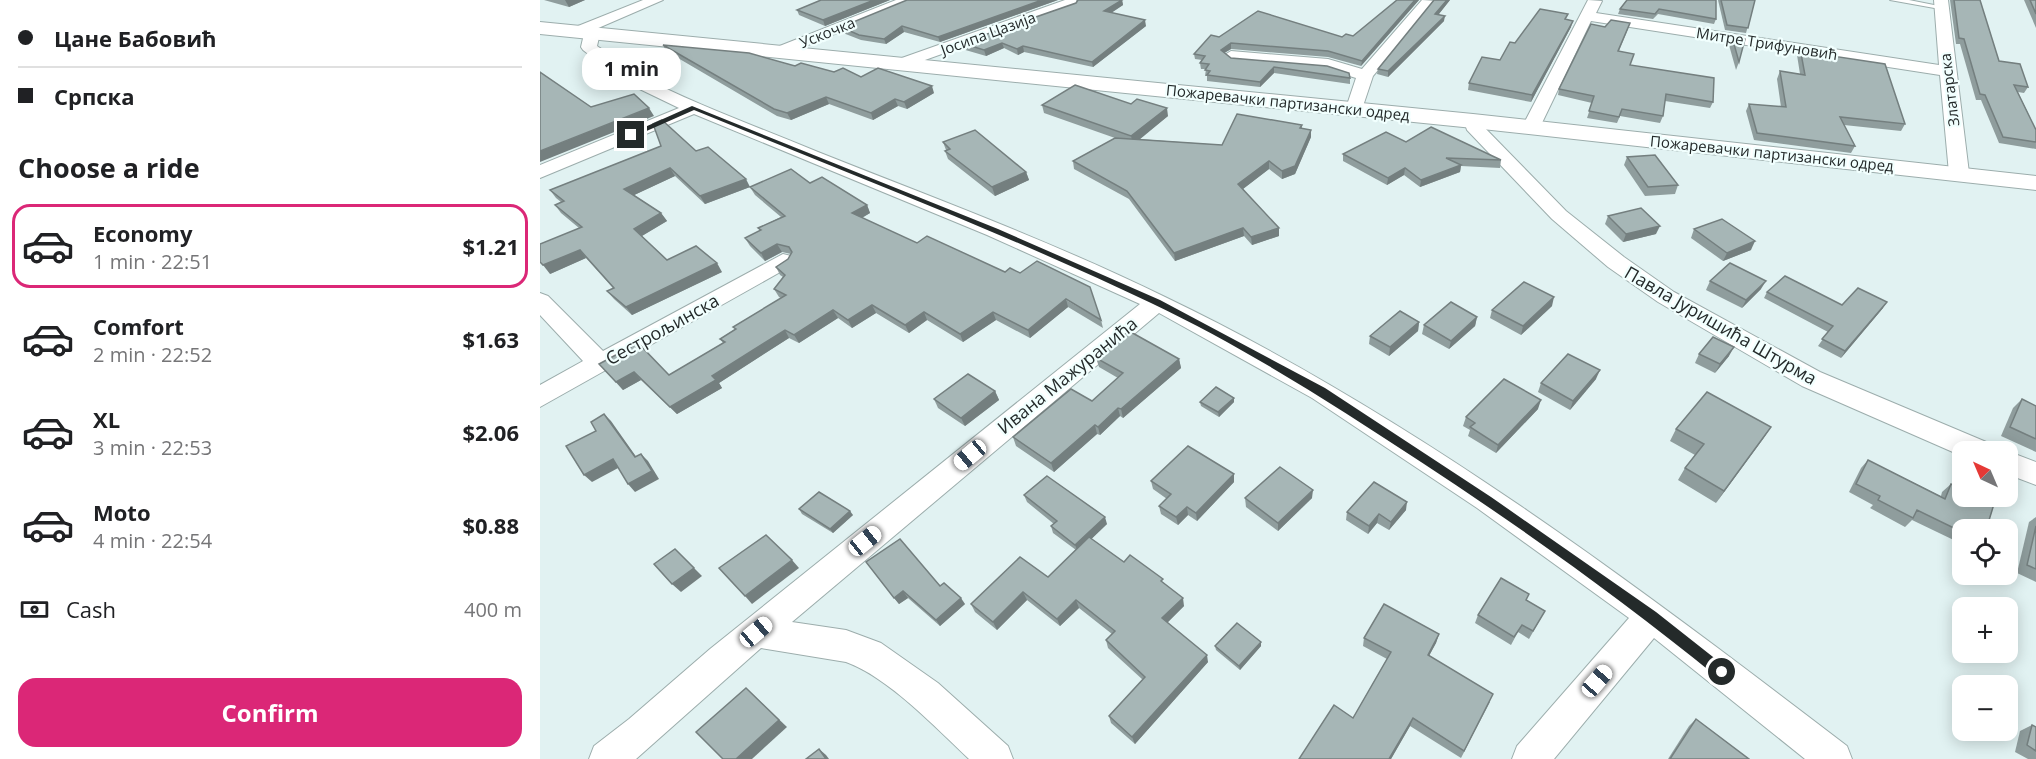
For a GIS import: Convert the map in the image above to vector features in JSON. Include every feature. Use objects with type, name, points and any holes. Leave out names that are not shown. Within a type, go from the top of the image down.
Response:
[{"type":"street","points":[[656,0],[585,32],[589,47],[629,77],[694,108],[996,230],[1157,302],[1321,391],[1487,500],[1652,616],[1834,759]]},
{"type":"street","name":"Ускочка","points":[[778,52],[909,0]]},
{"type":"street","points":[[1531,127],[1596,0]]},
{"type":"street","points":[[1355,108],[1365,75],[1429,1]]},
{"type":"street","name":"Јосипа Цазија","points":[[905,62],[1071,3]]},
{"type":"street","name":"Златарска","points":[[1940,4],[1959,173]]},
{"type":"street","name":"Митре Трифуновић","points":[[1586,16],[1947,72]]},
{"type":"street","name":"Пожаревачки партизански одред","points":[[540,25],[585,32],[778,52],[905,62],[1355,108],[2036,183]]},
{"type":"street","points":[[1231,56],[1328,64],[1365,75]]},
{"type":"street","points":[[540,172],[694,108]]},
{"type":"street","name":"Павла Јуришића Штурма","points":[[1473,121],[1473,126],[1559,215],[1616,262],[1666,297],[1811,380],[1955,441]]},
{"type":"street","name":"Сестрољинска","points":[[540,397],[783,261]]},
{"type":"street","points":[[540,301],[600,363]]},
{"type":"street","name":"Ивана Мажуранића","points":[[625,754],[756,632],[1157,302]]},
{"type":"street","points":[[2018,467],[2036,474]]},
{"type":"street","points":[[1530,759],[1652,616]]},
{"type":"street","points":[[756,632],[846,646],[869,654],[926,695],[995,759]]},
{"type":"lane","name":"Златарска","points":[[1894,0],[1940,4]]},
{"type":"building","points":[[821,0],[874,0],[823,20],[797,10]]},
{"type":"building","points":[[907,0],[1042,0],[938,37],[902,26],[884,39],[859,35],[841,27]]},
{"type":"building","points":[[1078,0],[1122,0],[1104,11],[1145,20],[1092,62],[1023,46],[1017,49],[1002,43],[984,50],[961,43],[1076,3]]},
{"type":"building","points":[[1397,0],[1415,0],[1362,61],[1328,51],[1231,43],[1221,50],[1231,58],[1327,66],[1349,73],[1350,78],[1274,67],[1260,82],[1207,75],[1210,71],[1205,70],[1209,64],[1200,63],[1205,56],[1194,54],[1211,35],[1219,37],[1258,11],[1342,37],[1346,34],[1353,36]]},
{"type":"building","points":[[1434,0],[1447,0],[1435,14],[1445,16],[1388,71],[1378,69]]},
{"type":"building","points":[[1627,0],[1716,0],[1716,19],[1659,9],[1655,14],[1620,9]]},
{"type":"building","points":[[1721,0],[1755,0],[1748,28],[1727,25]]},
{"type":"building","points":[[1954,0],[1980,0],[1999,61],[2020,64],[2028,87],[2014,85],[2036,130],[2036,142],[2003,137],[1985,95],[1980,94],[1964,39],[1959,38]]},
{"type":"building","points":[[2030,0],[2036,0],[2036,14]]},
{"type":"building","points":[[1540,9],[1568,14],[1565,19],[1573,21],[1532,95],[1469,83],[1482,57],[1500,60],[1510,42],[1515,43]]},
{"type":"building","points":[[1611,20],[1630,23],[1618,51],[1634,54],[1630,65],[1714,78],[1713,102],[1666,94],[1663,116],[1622,109],[1619,117],[1589,111],[1594,96],[1559,89],[1591,24],[1605,27]]},
{"type":"building","points":[[1732,37],[1745,39],[1739,62]]},
{"type":"building","points":[[663,45],[749,53],[795,66],[801,63],[834,72],[843,68],[861,77],[878,68],[932,86],[904,102],[895,99],[871,113],[826,97],[787,113],[774,109]]},
{"type":"building","points":[[1800,48],[1833,53],[1832,56],[1885,64],[1905,124],[1840,117],[1855,146],[1757,133],[1749,104],[1786,107],[1780,71],[1805,75]]},
{"type":"building","points":[[540,72],[591,107],[634,94],[649,108],[540,151]]},
{"type":"building","points":[[1075,85],[1131,104],[1137,99],[1167,108],[1131,136],[1042,105]]},
{"type":"building","points":[[1237,114],[1302,125],[1300,128],[1311,130],[1295,166],[1282,171],[1269,161],[1238,184],[1279,228],[1251,237],[1243,228],[1174,253],[1127,191],[1073,161],[1115,138],[1222,145]]},
{"type":"building","points":[[662,120],[696,151],[708,147],[746,179],[700,196],[670,168],[624,189],[661,213],[634,229],[667,260],[696,246],[717,263],[626,307],[607,291],[614,288],[580,250],[543,265],[540,262],[540,244],[582,227],[555,205],[564,201],[550,190],[661,146],[653,124]]},
{"type":"building","points":[[1431,127],[1501,160],[1446,158],[1461,165],[1421,180],[1405,168],[1388,178],[1343,154],[1386,132],[1406,142]]},
{"type":"building","points":[[975,130],[1026,172],[992,187],[945,151],[950,149],[943,142]]},
{"type":"building","points":[[1655,155],[1678,185],[1648,187],[1627,157]]},
{"type":"building","points":[[791,169],[810,183],[822,177],[867,205],[852,213],[917,243],[927,236],[1005,272],[1010,268],[1020,273],[1037,261],[1090,287],[1101,320],[1066,299],[1028,330],[993,312],[960,334],[924,312],[905,325],[872,305],[848,320],[833,310],[794,335],[785,330],[712,376],[716,380],[670,407],[634,372],[616,382],[599,364],[638,343],[669,375],[725,342],[720,339],[736,329],[733,327],[786,295],[774,289],[785,275],[776,267],[788,259],[792,252],[789,247],[777,244],[761,253],[745,238],[761,230],[758,228],[785,216],[750,187]]},
{"type":"building","points":[[1641,208],[1660,226],[1626,234],[1608,216]]},
{"type":"building","points":[[1722,219],[1755,241],[1727,253],[1694,229]]},
{"type":"building","points":[[1730,263],[1766,281],[1746,300],[1710,281]]},
{"type":"building","points":[[1785,276],[1842,305],[1858,288],[1887,302],[1845,351],[1822,339],[1833,326],[1767,292]]},
{"type":"building","points":[[1524,282],[1554,297],[1523,326],[1492,310]]},
{"type":"building","points":[[1451,302],[1477,317],[1451,341],[1424,325]]},
{"type":"building","points":[[1400,311],[1419,322],[1390,347],[1370,336]]},
{"type":"building","points":[[1129,331],[1179,359],[1121,409],[1118,408],[1098,427],[1095,425],[1051,463],[1013,437],[1071,389],[1092,401],[1123,373],[1096,358]]},
{"type":"building","points":[[1713,337],[1734,347],[1720,364],[1699,354]]},
{"type":"building","points":[[1568,354],[1600,370],[1573,401],[1541,383]]},
{"type":"building","points":[[968,374],[995,391],[961,418],[934,399]]},
{"type":"building","points":[[1504,379],[1541,400],[1498,445],[1470,427],[1475,423],[1466,417]]},
{"type":"building","points":[[1216,387],[1234,398],[1218,412],[1200,402]]},
{"type":"building","points":[[1707,392],[1771,427],[1724,491],[1685,468],[1704,444],[1676,429]]},
{"type":"building","points":[[2022,399],[2036,406],[2036,439],[2010,427]]},
{"type":"building","points":[[604,414],[635,457],[641,454],[652,471],[628,484],[613,459],[584,475],[566,446],[596,431],[591,422]]},
{"type":"building","points":[[1188,446],[1234,474],[1196,513],[1187,507],[1176,517],[1159,506],[1171,494],[1151,481]]},
{"type":"building","points":[[1868,460],[1945,499],[1952,484],[1952,507],[1993,507],[1989,519],[1952,519],[1952,527],[1917,510],[1913,518],[1878,500],[1880,496],[1856,484]]},
{"type":"building","points":[[1280,467],[1313,490],[1278,523],[1245,498]]},
{"type":"building","points":[[1047,476],[1105,517],[1075,545],[1051,526],[1057,521],[1024,495]]},
{"type":"building","points":[[1374,482],[1407,502],[1391,522],[1379,514],[1369,526],[1347,512]]},
{"type":"building","points":[[819,492],[850,511],[830,529],[799,509]]},
{"type":"building","points":[[2036,526],[2036,569],[2027,565]]},
{"type":"building","points":[[766,535],[792,560],[745,596],[719,568]]},
{"type":"building","points":[[1089,537],[1124,562],[1130,555],[1163,579],[1161,581],[1183,598],[1162,618],[1207,655],[1132,737],[1109,716],[1145,677],[1106,640],[1115,631],[1076,600],[1057,619],[1023,592],[993,622],[971,604],[1020,557],[1048,577]]},
{"type":"building","points":[[900,539],[940,586],[944,583],[961,598],[936,620],[903,591],[894,598],[866,562]]},
{"type":"building","points":[[675,549],[694,568],[672,584],[654,564]]},
{"type":"building","points":[[1501,578],[1529,594],[1526,600],[1545,611],[1533,631],[1522,625],[1514,637],[1478,615]]},
{"type":"building","points":[[1384,604],[1439,634],[1428,655],[1493,694],[1464,751],[1413,718],[1389,759],[1299,759],[1334,705],[1353,718],[1391,652],[1364,638]]},
{"type":"building","points":[[1237,623],[1261,642],[1239,666],[1215,646]]},
{"type":"building","points":[[746,688],[779,720],[736,759],[723,759],[696,732]]},
{"type":"building","points":[[1696,719],[1749,759],[1670,759]]},
{"type":"building","points":[[2032,725],[2036,727],[2036,751],[2027,745]]},
{"type":"building","points":[[819,749],[826,759],[806,759]]},
{"type":"route","points":[[631,135],[694,108],[996,230],[1157,302],[1321,391],[1487,500],[1652,616],[1722,672]]}]
